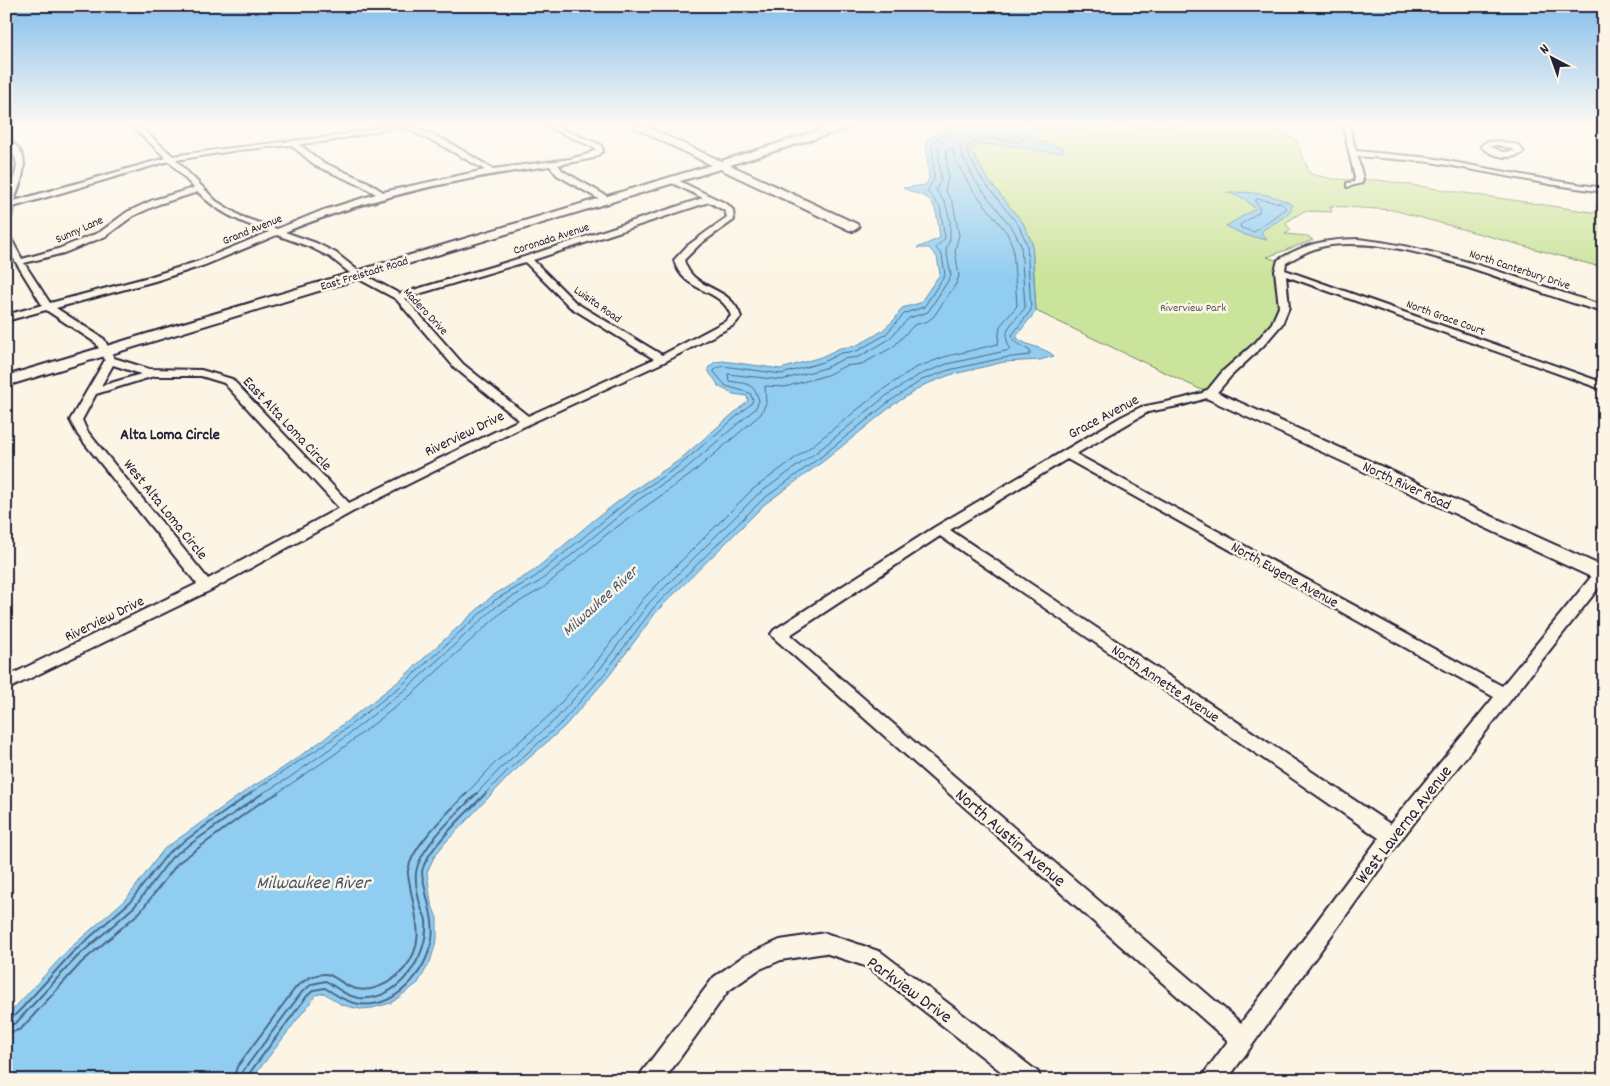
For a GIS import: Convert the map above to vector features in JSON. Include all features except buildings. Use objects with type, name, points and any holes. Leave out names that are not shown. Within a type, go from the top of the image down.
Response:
[{"type":"street","points":[[6,223],[7,206],[18,177]]},
{"type":"street","points":[[7,206],[109,177]]},
{"type":"street","name":"Madero Drive","points":[[188,177],[213,203],[239,219],[333,255],[358,275],[399,297],[459,366],[527,421]]},
{"type":"street","points":[[348,177],[382,194]]},
{"type":"street","name":"Grand Avenue","points":[[6,318],[152,279],[202,263],[324,213],[382,194],[465,177]]},
{"type":"street","points":[[566,177],[606,200]]},
{"type":"street","name":"East Freistadt Road","points":[[6,381],[108,355],[358,275],[684,177]]},
{"type":"street","points":[[744,177],[853,227]]},
{"type":"street","points":[[1350,185],[1357,183],[1358,177]]},
{"type":"street","points":[[1523,177],[1604,190]]},
{"type":"street","name":"Riverview Drive","points":[[6,684],[206,586],[347,509],[721,329],[736,317],[736,309],[730,302],[692,281],[681,271],[679,260],[686,250],[731,218],[729,210],[673,180]]},
{"type":"street","name":"Sunny Lane","points":[[19,262],[61,251],[94,238],[103,234],[130,214],[156,202],[200,189]]},
{"type":"street","name":"Coronada Avenue","points":[[399,297],[527,259],[709,199]]},
{"type":"street","points":[[6,237],[19,262],[48,307],[100,342],[108,355]]},
{"type":"street","name":"North Canterbury Drive","points":[[1280,271],[1281,262],[1290,255],[1334,242],[1367,242],[1428,253],[1604,310]]},
{"type":"street","name":"Luisita Road","points":[[527,259],[573,305],[608,328],[662,359]]},
{"type":"street","points":[[1210,394],[1217,382],[1273,328],[1282,312],[1285,292],[1280,271]]},
{"type":"street","name":"North Grace Court","points":[[1280,271],[1604,386]]},
{"type":"street","name":"East Alta Loma Circle","points":[[108,355],[142,371],[200,373],[218,376],[228,381],[347,509]]},
{"type":"street","name":"West Alta Loma Circle","points":[[108,355],[92,392],[76,420],[82,432],[206,586]]},
{"type":"street","points":[[92,392],[128,380],[162,372]]},
{"type":"street","name":"Grace Avenue","points":[[779,634],[940,530],[1066,452],[1145,409],[1183,402],[1210,394]]},
{"type":"street","name":"North River Road","points":[[1210,394],[1603,576]]},
{"type":"street","name":"North Eugene Avenue","points":[[1066,452],[1504,695]]},
{"type":"street","name":"North Annette Avenue","points":[[940,530],[1392,836]]},
{"type":"street","name":"West Laverna Avenue","points":[[1214,1080],[1392,836],[1504,695],[1603,576]]},
{"type":"street","name":"North Austin Avenue","points":[[779,634],[1243,1039]]},
{"type":"street","name":"Parkview Drive","points":[[650,1080],[721,984],[751,963],[780,950],[825,943],[874,959],[1030,1080]]},
{"type":"green space","name":"Riverview Park","points":[[986,177],[1322,177],[1333,179],[1378,180],[1598,213],[1596,204],[1604,204],[1604,268],[1393,210],[1330,206],[1332,212],[1304,211],[1285,223],[1291,230],[1285,234],[1307,236],[1313,240],[1267,257],[1281,262],[1285,292],[1273,329],[1210,394],[1036,311],[1032,243],[1023,223]]},
{"type":"water","name":"Milwaukee River","points":[[929,177],[986,177],[1023,223],[1032,243],[1036,311],[1017,335],[1017,338],[1054,356],[1040,360],[1004,362],[950,375],[924,385],[893,405],[825,460],[765,504],[657,611],[609,676],[564,727],[511,774],[444,844],[434,857],[427,872],[431,903],[437,918],[437,939],[430,962],[418,983],[391,1003],[372,1008],[360,1009],[342,1005],[324,993],[316,995],[251,1080],[6,1080],[6,1017],[69,949],[127,898],[164,849],[247,790],[283,768],[324,739],[399,681],[492,596],[532,572],[632,491],[678,461],[748,401],[747,396],[733,394],[718,386],[708,368],[715,362],[723,361],[781,369],[821,357],[840,348],[855,346],[882,331],[895,319],[902,308],[920,303],[940,274],[937,257],[929,248],[917,248],[940,238],[938,222],[930,200],[903,188],[925,185]]},
{"type":"water","points":[[1227,192],[1269,196],[1293,205],[1287,214],[1261,232],[1267,240],[1245,235],[1226,226],[1255,209],[1245,199]]},
{"type":"district","name":"Alta Loma Circle","points":[[170,433]]}]
